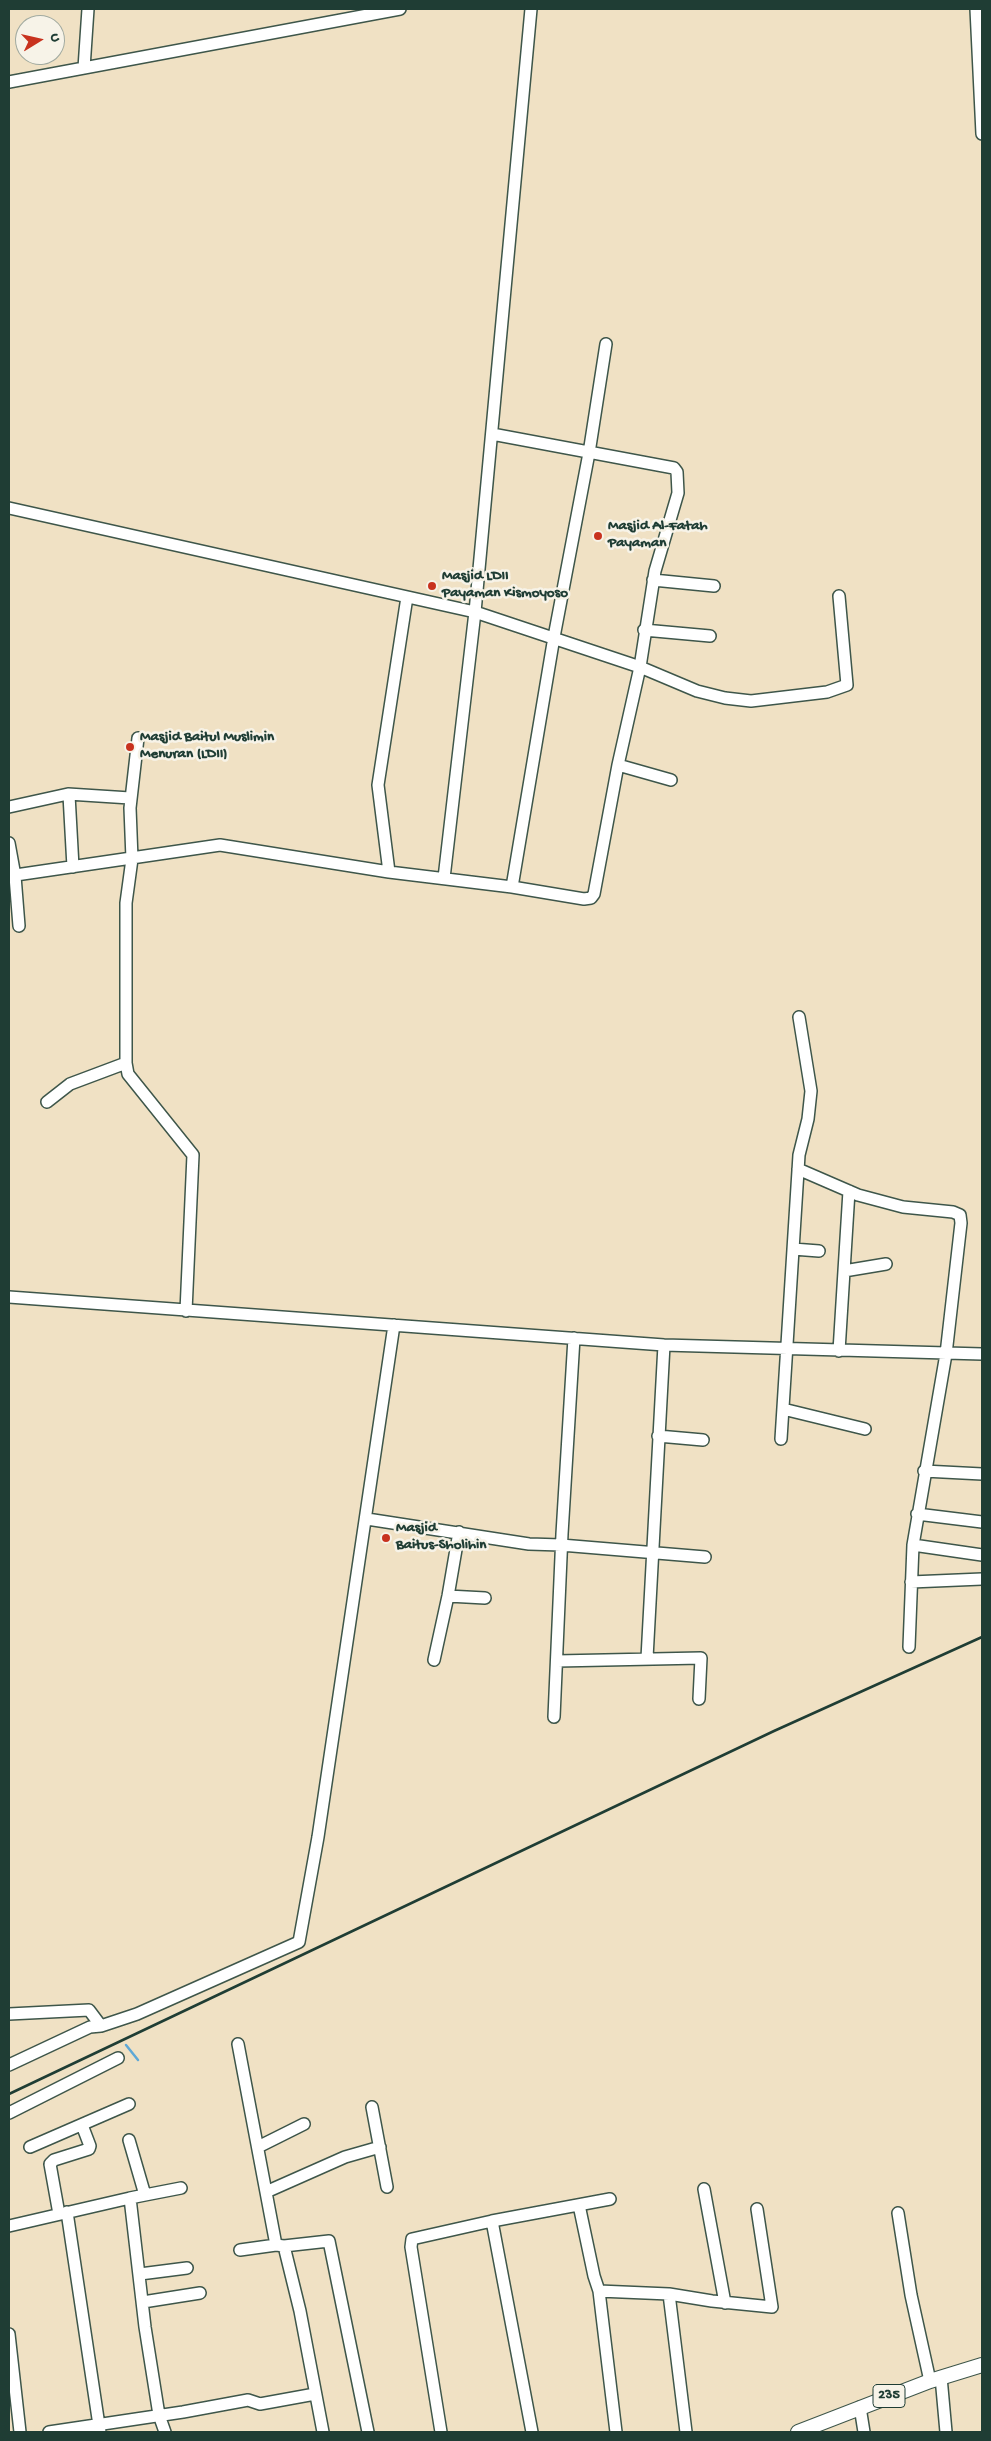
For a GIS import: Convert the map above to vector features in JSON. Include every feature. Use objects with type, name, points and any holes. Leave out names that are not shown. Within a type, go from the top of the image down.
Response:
[{"type":"main road","name":"235","points":[[798,2432],[936,2379],[982,2365]]},
{"type":"street","points":[[84,68],[88,9]]},
{"type":"street","points":[[9,82],[400,9]]},
{"type":"street","points":[[444,878],[475,612],[531,9]]},
{"type":"street","points":[[976,9],[982,134]]},
{"type":"street","points":[[512,887],[554,637],[589,453],[606,344]]},
{"type":"street","points":[[12,876],[226,845],[389,872],[512,887],[584,899],[591,898],[594,894],[618,765],[640,667],[644,630],[653,580],[678,493],[677,472],[674,468],[492,434]]},
{"type":"street","points":[[9,508],[475,612],[640,667],[697,691],[725,698],[752,701],[847,686],[839,596]]},
{"type":"street","points":[[653,580],[714,586]]},
{"type":"street","points":[[389,872],[378,785],[407,597]]},
{"type":"street","points":[[644,630],[710,636]]},
{"type":"street","points":[[138,738],[130,798],[132,859],[126,927],[126,1063],[128,1074],[194,1155],[186,1310]]},
{"type":"street","points":[[618,765],[671,780]]},
{"type":"street","points":[[9,807],[69,795],[130,798]]},
{"type":"street","points":[[69,795],[73,867]]},
{"type":"street","points":[[9,843],[19,926]]},
{"type":"street","points":[[781,1439],[798,1156],[808,1119],[811,1091],[800,1017]]},
{"type":"street","points":[[47,1102],[70,1084],[126,1063]]},
{"type":"street","points":[[798,1169],[848,1191],[903,1207],[953,1212],[960,1216],[961,1223],[946,1354],[924,1471],[913,1545],[909,1647]]},
{"type":"street","points":[[839,1351],[848,1191]]},
{"type":"street","points":[[793,1249],[819,1251]]},
{"type":"street","points":[[844,1271],[886,1264]]},
{"type":"street","points":[[9,1297],[664,1345],[787,1350],[982,1354]]},
{"type":"street","points":[[9,2065],[90,2027],[101,2026],[137,2014],[299,1942],[318,1837],[367,1519],[394,1325]]},
{"type":"street","points":[[554,1717],[561,1545],[574,1338]]},
{"type":"street","points":[[646,1658],[664,1345]]},
{"type":"street","points":[[783,1409],[864,1429]]},
{"type":"street","points":[[658,1436],[703,1440]]},
{"type":"street","points":[[924,1471],[982,1474]]},
{"type":"street","points":[[917,1514],[982,1522]]},
{"type":"street","points":[[367,1519],[528,1544],[651,1551],[705,1557]]},
{"type":"street","points":[[434,1660],[459,1532]]},
{"type":"street","points":[[913,1545],[982,1556]]},
{"type":"street","points":[[911,1582],[982,1579]]},
{"type":"street","points":[[448,1596],[485,1598]]},
{"type":"street","points":[[557,1661],[701,1658],[699,1700]]},
{"type":"street","points":[[9,2014],[88,2010],[101,2026]]},
{"type":"street","points":[[238,2044],[266,2192],[300,2312],[323,2432]]},
{"type":"street","points":[[9,2113],[118,2058]]},
{"type":"street","points":[[30,2146],[129,2104]]},
{"type":"street","points":[[372,2107],[387,2187]]},
{"type":"street","points":[[258,2147],[304,2124]]},
{"type":"street","points":[[82,2125],[90,2146],[89,2149],[54,2160],[50,2164],[63,2213],[100,2428]]},
{"type":"street","points":[[129,2140],[145,2195]]},
{"type":"street","points":[[266,2192],[345,2156],[380,2147]]},
{"type":"street","points":[[9,2226],[181,2188]]},
{"type":"street","points":[[704,2189],[725,2303]]},
{"type":"street","points":[[130,2198],[142,2302],[159,2415],[164,2432]]},
{"type":"street","points":[[441,2432],[411,2242],[417,2237],[610,2199]]},
{"type":"street","points":[[579,2205],[599,2291],[616,2432]]},
{"type":"street","points":[[599,2291],[669,2294],[768,2308],[773,2304],[757,2209]]},
{"type":"street","points":[[898,2213],[911,2295],[936,2379],[946,2432]]},
{"type":"street","points":[[492,2221],[532,2432]]},
{"type":"street","points":[[240,2250],[329,2241],[368,2432]]},
{"type":"street","points":[[140,2274],[187,2268]]},
{"type":"street","points":[[142,2302],[200,2293]]},
{"type":"street","points":[[669,2294],[686,2432]]},
{"type":"street","points":[[9,2334],[20,2432]]},
{"type":"street","points":[[49,2432],[100,2428],[159,2415],[248,2400],[260,2404],[315,2394]]},
{"type":"street","points":[[860,2407],[864,2432]]},
{"type":"waterway","points":[[126,2045],[138,2060]]},
{"type":"railway","points":[[9,2094],[774,1731],[982,1637]]},
{"type":"place","name":"Masjid Al-Fatah Payaman","points":[[598,536]]},
{"type":"place","name":"Masjid LDII Payaman Kismoyoso","points":[[432,586]]},
{"type":"place","name":"Masjid Baitul Muslimin Menuran (LDII)","points":[[130,747]]},
{"type":"place","name":"Masjid Baitus-Sholihin","points":[[386,1538]]}]
